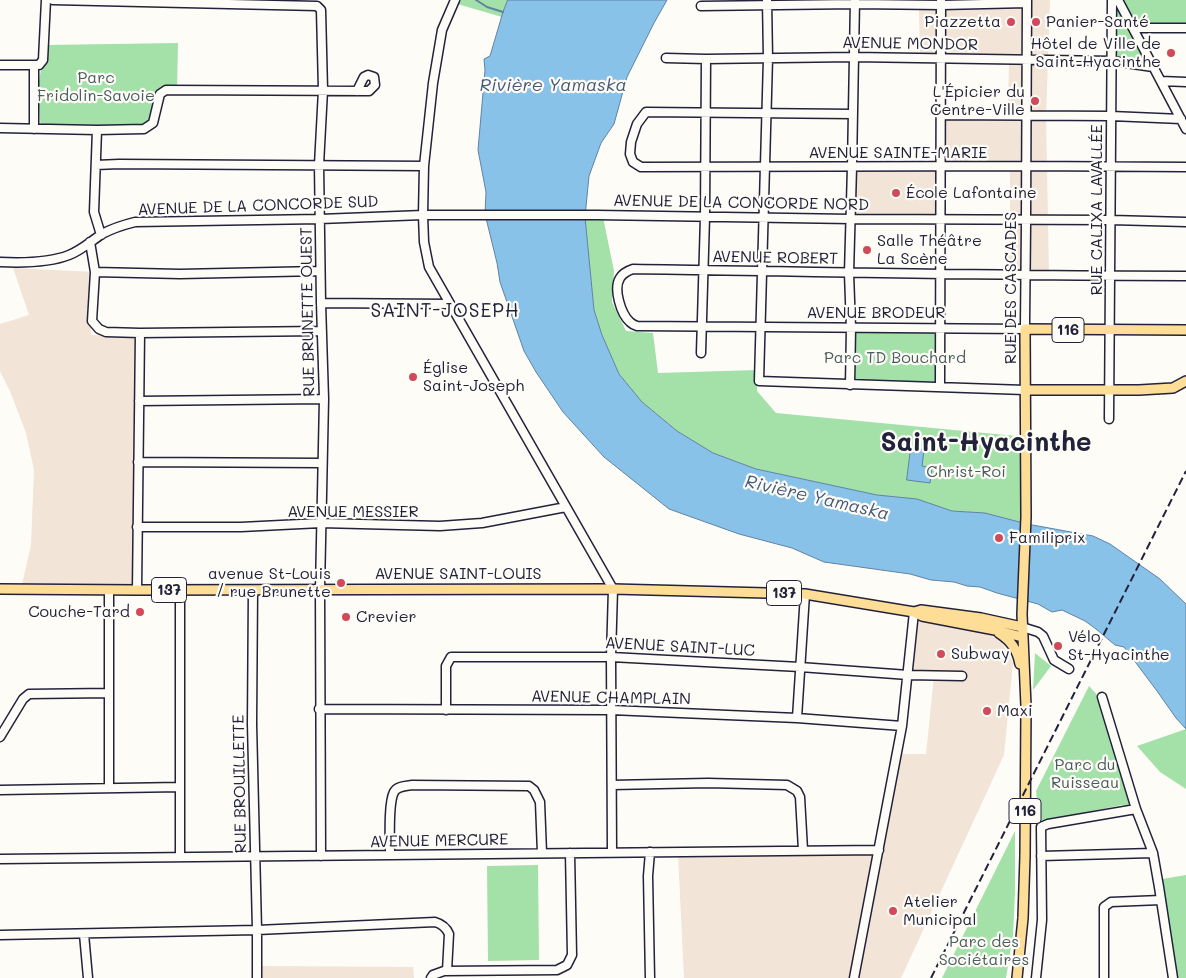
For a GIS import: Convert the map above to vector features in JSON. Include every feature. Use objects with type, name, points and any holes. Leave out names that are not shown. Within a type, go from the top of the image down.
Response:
[{"type":"main road","name":"AVENUE BRODEUR","points":[[1025,329],[1186,330]]},
{"type":"main road","name":"RUE DES CASCADES","points":[[1022,627],[1026,517],[1025,329]]},
{"type":"main road","points":[[1025,390],[1138,390],[1173,388],[1186,381]]},
{"type":"main road","name":"AVENUE SAINT-LOUIS","points":[[0,589],[613,589],[805,594],[914,612],[922,616],[1022,637]]},
{"type":"main road","name":"AVENUE SAINT-LOUIS","points":[[914,612],[922,610],[981,618],[1022,627]]},
{"type":"main road","name":"116","points":[[1016,978],[1023,918],[1026,706],[1022,627]]},
{"type":"main road","points":[[995,630],[1007,638],[1018,653],[1026,706]]},
{"type":"street","points":[[0,65],[34,66],[39,65],[43,60],[46,0]]},
{"type":"street","name":"RUE BRUNETTE OUEST","points":[[53,0],[316,6],[321,10],[323,90],[319,165],[324,399],[319,709],[321,856]]},
{"type":"street","points":[[455,0],[442,30],[433,83],[424,166],[424,242],[429,267],[613,589],[611,657],[612,852]]},
{"type":"street","name":"RUE CALIXA LAVALLÉE","points":[[1109,419],[1112,0]]},
{"type":"street","points":[[1118,0],[1186,129]]},
{"type":"street","points":[[850,384],[851,328],[849,273],[855,2]]},
{"type":"street","points":[[701,6],[767,3],[1027,2]]},
{"type":"street","name":"RUE DES CASCADES","points":[[1025,329],[1027,2]]},
{"type":"street","points":[[767,3],[768,58],[759,381],[1025,390]]},
{"type":"street","points":[[940,387],[942,3]]},
{"type":"street","points":[[1132,28],[1186,28]]},
{"type":"street","name":"AVENUE MONDOR","points":[[666,58],[853,57],[1112,61],[1153,67]]},
{"type":"street","points":[[701,353],[706,216],[706,59]]},
{"type":"street","points":[[34,66],[34,129]]},
{"type":"street","points":[[1161,82],[1186,82]]},
{"type":"street","points":[[0,128],[144,129],[153,123],[160,94],[166,90],[357,91]]},
{"type":"street","name":"AVENUE SAINTE-MARIE","points":[[706,113],[646,112],[637,124],[631,142],[630,154],[633,162],[641,167],[1186,167]]},
{"type":"street","points":[[706,113],[853,114]]},
{"type":"street","points":[[941,115],[1111,116],[1181,119]]},
{"type":"street","points":[[97,130],[94,212],[101,234]]},
{"type":"street","points":[[96,165],[424,166]]},
{"type":"street","name":"AVENUE DE LA CONCORDE SUD","points":[[0,262],[52,260],[70,255],[82,249],[101,234],[115,227],[135,222],[466,215]]},
{"type":"street","name":"AVENUE DE LA CONCORDE NORD","points":[[466,215],[1186,222]]},
{"type":"street","points":[[90,242],[95,272],[92,321],[99,329],[106,332],[322,331]]},
{"type":"street","name":"AVENUE ROBERT","points":[[632,269],[1186,276]]},
{"type":"street","name":"AVENUE BRODEUR","points":[[632,269],[625,272],[619,278],[617,285],[618,298],[623,314],[630,322],[637,326],[1025,329]]},
{"type":"street","points":[[95,272],[180,274],[320,271]]},
{"type":"street","points":[[321,303],[450,304]]},
{"type":"street","points":[[137,590],[140,333]]},
{"type":"street","points":[[138,400],[324,399]]},
{"type":"street","points":[[138,462],[322,463]]},
{"type":"street","name":"AVENUE MESSIER","points":[[138,527],[321,524],[440,526],[482,523],[566,507]]},
{"type":"street","points":[[109,590],[109,788]]},
{"type":"street","points":[[180,590],[180,857]]},
{"type":"street","name":"RUE BROUILLETTE","points":[[253,590],[252,724],[256,856],[256,978]]},
{"type":"street","points":[[797,718],[805,594]]},
{"type":"street","points":[[854,978],[902,726],[914,612]]},
{"type":"street","name":"AVENUE SAINT-LOUIS","points":[[1022,627],[1038,632],[1043,636],[1054,660],[1069,669]]},
{"type":"street","name":"AVENUE SAINT-LUC","points":[[446,710],[446,666],[451,657],[611,657],[800,666],[908,675],[962,676]]},
{"type":"street","points":[[0,737],[23,699],[29,694],[109,693]]},
{"type":"street","points":[[1102,697],[1136,809],[1153,853],[1172,978]]},
{"type":"street","name":"AVENUE CHAMPLAIN","points":[[319,709],[612,710],[797,718],[902,726]]},
{"type":"street","points":[[612,785],[708,783],[787,785],[797,791],[800,797],[802,850]]},
{"type":"street","points":[[390,855],[391,806],[394,792],[398,787],[412,785],[529,786],[534,790],[540,802],[542,853]]},
{"type":"street","points":[[0,790],[180,787]]},
{"type":"street","points":[[1036,978],[1042,920],[1041,827],[1048,824],[1136,809]]},
{"type":"street","name":"AVENUE MERCURE","points":[[0,859],[879,850]]},
{"type":"street","points":[[650,852],[648,876],[650,978]]},
{"type":"street","points":[[432,977],[444,971],[557,970],[567,965],[572,955],[570,853]]},
{"type":"street","points":[[1041,856],[1153,853]]},
{"type":"street","points":[[1104,978],[1104,907],[1111,902],[1161,900]]},
{"type":"street","points":[[0,935],[257,930],[435,922],[442,924],[449,934],[447,971]]},
{"type":"street","points":[[84,934],[88,978]]},
{"type":"shaded area","points":[[921,0],[1050,0],[1046,116],[1049,275],[1007,273],[1010,166],[941,166],[941,115],[1008,115],[1009,59],[920,58],[919,10]]},
{"type":"shaded area","name":"École Lafontaine","points":[[941,166],[941,219],[851,219],[852,167]]},
{"type":"shaded area","points":[[13,268],[95,272],[91,335],[136,336],[137,590],[21,589],[31,545],[34,470],[26,433],[0,371],[0,324],[29,315]]},
{"type":"shaded area","points":[[914,617],[997,634],[1013,663],[1004,755],[901,978],[684,978],[678,854],[876,851],[896,754],[926,754],[934,676],[908,675]]},
{"type":"shaded area","points":[[259,966],[413,967],[414,978],[259,978]]},
{"type":"green space","points":[[455,0],[510,0],[502,17],[454,3]]},
{"type":"green space","points":[[1118,0],[1186,0],[1186,28],[1133,28]]},
{"type":"green space","points":[[1115,1],[1148,63],[1115,58]]},
{"type":"green space","name":"Parc Fridolin-Savoie","points":[[178,43],[177,90],[156,91],[152,130],[41,133],[38,88],[45,45]]},
{"type":"green space","name":"Christ-Roi","points":[[585,217],[603,217],[614,271],[612,302],[626,331],[653,333],[658,373],[757,370],[757,391],[776,413],[1027,437],[1027,524],[985,513],[952,511],[917,499],[877,495],[756,469],[713,453],[677,431],[642,402],[619,374],[602,335],[594,310]]},
{"type":"green space","name":"Parc TD Bouchard","points":[[850,329],[942,330],[942,387],[848,387]]},
{"type":"green space","points":[[1035,653],[1051,666],[1033,690]]},
{"type":"green space","name":"Parc du Ruisseau","points":[[1089,686],[1099,697],[1133,808],[1122,805],[1039,822],[1036,791]]},
{"type":"green space","points":[[1186,729],[1186,789],[1160,772],[1137,746]]},
{"type":"green space","name":"Parc des Sociétaires","points":[[1015,831],[1013,935],[1006,978],[942,978]]},
{"type":"green space","points":[[538,865],[539,960],[488,961],[487,866]]},
{"type":"green space","points":[[1186,875],[1186,978],[1175,978],[1162,879]]},
{"type":"water","name":"Rivière Yamaska","points":[[508,0],[667,0],[627,77],[614,124],[601,143],[589,176],[585,217],[594,310],[602,335],[619,374],[642,402],[677,431],[713,453],[756,469],[877,495],[917,499],[952,511],[985,513],[1027,524],[1093,536],[1110,544],[1160,579],[1186,604],[1186,729],[1124,647],[1115,645],[1085,621],[1062,610],[1052,612],[1038,604],[980,587],[931,580],[910,574],[824,562],[792,548],[739,534],[669,509],[604,457],[563,412],[524,351],[500,282],[485,214],[486,192],[478,150],[485,70],[484,59],[490,56]]},
{"type":"water","points":[[911,448],[924,450],[922,466],[932,468],[930,483],[907,480]]},
{"type":"waterway","points":[[476,0],[487,7],[503,12]]},
{"type":"railway","points":[[931,978],[1186,471]]},
{"type":"place","name":"Piazzetta","points":[[1011,22]]},
{"type":"place","name":"Panier-Santé","points":[[1036,22]]},
{"type":"place","name":"Hôtel de Ville de Saint-Hyacinthe","points":[[1171,53]]},
{"type":"place","name":"L'Épicier du Centre-Ville","points":[[1035,101]]},
{"type":"place","name":"École Lafontaine","points":[[896,193]]},
{"type":"place","name":"Salle Théâtre La Scène","points":[[867,250]]},
{"type":"place","name":"Église Saint-Joseph","points":[[413,377]]},
{"type":"place","name":"Familiprix","points":[[999,538]]},
{"type":"place","name":"avenue St-Louis / rue Brunette","points":[[341,583]]},
{"type":"place","name":"Couche-Tard","points":[[140,612]]},
{"type":"place","name":"Crevier","points":[[346,617]]},
{"type":"place","name":"Vélo St-Hyacinthe","points":[[1058,646]]},
{"type":"place","name":"Subway","points":[[941,654]]},
{"type":"place","name":"Maxi","points":[[987,711]]},
{"type":"place","name":"Atelier Municipal","points":[[893,911]]},
{"type":"district","name":"SAINT-JOSEPH","points":[[445,311]]},
{"type":"district","name":"Saint-Hyacinthe","points":[[986,443]]}]
